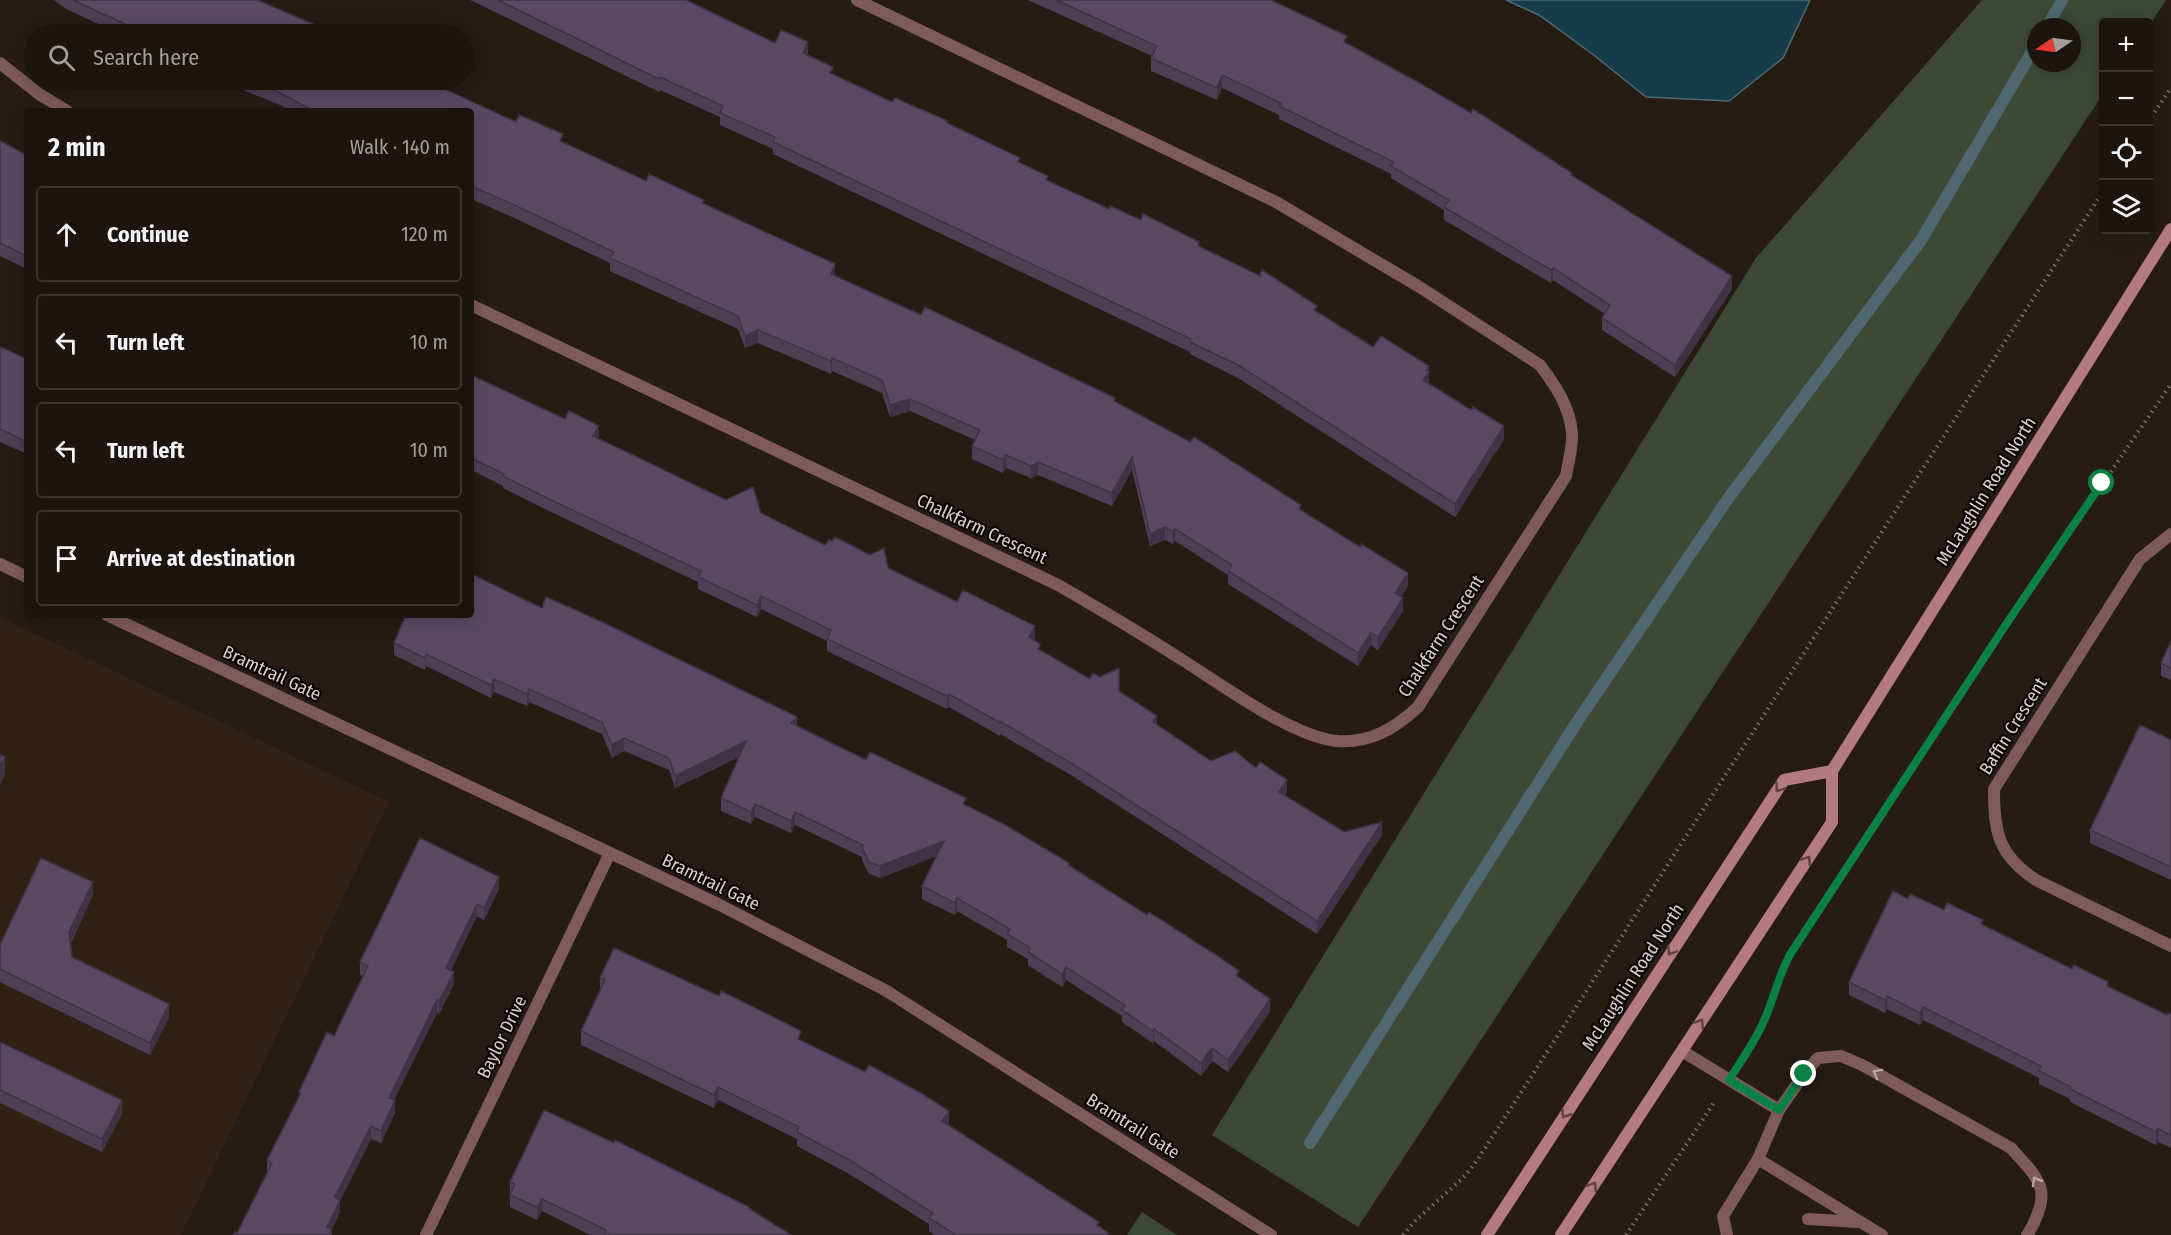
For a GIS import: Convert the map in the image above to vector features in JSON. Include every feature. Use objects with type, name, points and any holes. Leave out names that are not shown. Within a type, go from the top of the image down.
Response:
[{"type":"main road","name":"McLaughlin Road North","points":[[1487,1235],[1784,780],[1832,771],[2171,229]]},
{"type":"main road","points":[[1561,1235],[1832,822],[1832,771]]},
{"type":"street","name":"Chalkfarm Crescent","points":[[474,306],[1058,585],[1144,635],[1268,713],[1312,737],[1337,741],[1362,741],[1383,734],[1401,723],[1418,707],[1566,476],[1572,434],[1565,406],[1554,384],[1540,365],[1437,298],[1276,202],[857,0]]},
{"type":"street","points":[[0,63],[24,82]]},
{"type":"street","points":[[34,90],[62,108]]},
{"type":"street","name":"Baffin Crescent","points":[[2171,534],[2140,559],[1994,789],[1994,819],[2002,848],[2019,869],[2036,880],[2171,946]]},
{"type":"street","points":[[0,564],[24,576]]},
{"type":"street","name":"Bramtrail Gate","points":[[113,618],[810,950],[885,990],[1271,1235]]},
{"type":"street","name":"Baylor Drive","points":[[426,1235],[610,853]]},
{"type":"street","points":[[1682,1052],[1779,1110]]},
{"type":"street","points":[[1727,1235],[1724,1216],[1758,1159],[1779,1110],[1818,1058],[1841,1056],[1862,1065],[2011,1148],[2029,1169],[2042,1191],[2032,1228],[2027,1235]]},
{"type":"street","points":[[1758,1159],[1882,1235]]},
{"type":"street","points":[[1808,1219],[1862,1222]]},
{"type":"street","points":[[1855,1235],[1862,1222]]},
{"type":"street","points":[[1862,1222],[1869,1235]]},
{"type":"path","points":[[2153,115],[2171,88]]},
{"type":"path","points":[[1403,1235],[1413,1222],[1465,1176],[1478,1159],[1802,658],[1932,451],[2099,196]]},
{"type":"path","points":[[1626,1235],[1750,1048],[1764,1022],[1779,977],[1791,953],[2005,626],[2171,384]]},
{"type":"shaded area","points":[[0,617],[389,802],[181,1235],[0,1235]]},
{"type":"green space","points":[[1982,0],[2166,0],[2153,20],[2153,18],[2099,18],[2099,100],[1358,1227],[1212,1135],[1756,258]]},
{"type":"green space","points":[[1142,1212],[1177,1235],[1127,1235]]},
{"type":"water","points":[[1506,0],[1810,0],[1783,58],[1729,101],[1646,97],[1539,15]]},
{"type":"building","points":[[73,0],[257,0],[313,24],[125,24]]},
{"type":"building","points":[[498,0],[686,0],[775,43],[781,30],[808,42],[803,53],[833,67],[830,73],[892,102],[895,98],[948,121],[947,123],[1020,158],[1018,162],[1048,176],[1046,180],[1109,209],[1110,206],[1141,220],[1143,214],[1199,242],[1198,246],[1260,276],[1262,270],[1317,306],[1314,310],[1373,347],[1381,336],[1429,366],[1426,370],[1429,372],[1423,380],[1471,410],[1473,407],[1504,426],[1455,504],[1238,365],[1190,342],[1191,339],[773,142],[775,137],[720,113],[723,106],[660,77],[659,79]]},
{"type":"building","points":[[1056,0],[1271,0],[1347,36],[1344,42],[1471,113],[1473,109],[1572,173],[1571,175],[1732,276],[1675,365],[1602,318],[1610,305],[1553,268],[1551,270],[1444,207],[1449,200],[1391,166],[1394,162],[1279,106],[1281,103],[1222,75],[1217,88],[1151,58],[1157,46]]},
{"type":"building","points":[[273,90],[446,90],[516,122],[519,115],[563,134],[560,141],[646,181],[649,174],[704,200],[702,203],[835,264],[831,274],[921,315],[925,307],[1115,398],[1114,401],[1190,442],[1194,437],[1301,505],[1299,509],[1360,547],[1361,544],[1408,573],[1395,593],[1403,598],[1378,637],[1371,633],[1358,653],[1228,571],[1232,565],[1175,529],[1173,532],[1165,527],[1150,534],[1132,457],[1112,493],[1038,462],[1031,466],[1006,455],[1003,460],[972,446],[980,430],[910,399],[890,405],[882,380],[832,358],[831,361],[758,330],[745,336],[738,316],[610,258],[614,252],[474,187],[474,108],[308,108]]},
{"type":"building","points":[[0,141],[24,153],[24,255],[0,243]]},
{"type":"building","points":[[0,347],[24,358],[24,441],[0,429]]},
{"type":"building","points":[[474,376],[565,419],[569,411],[599,426],[593,436],[726,500],[753,487],[761,513],[825,545],[835,537],[870,555],[884,548],[888,568],[957,602],[963,590],[1035,626],[1029,637],[1040,644],[1038,649],[1090,679],[1093,673],[1100,677],[1119,668],[1119,691],[1157,716],[1153,722],[1211,761],[1235,751],[1256,768],[1260,762],[1287,780],[1279,792],[1344,832],[1382,822],[1317,921],[1074,765],[1000,721],[1000,723],[949,694],[947,696],[827,639],[831,630],[761,596],[757,605],[698,577],[701,571],[547,498],[503,476],[504,474],[474,459]]},
{"type":"building","points":[[474,575],[542,608],[546,597],[797,717],[791,723],[866,760],[870,752],[966,798],[963,804],[1007,826],[1069,863],[1068,865],[1147,915],[1149,912],[1216,955],[1239,971],[1236,975],[1270,999],[1228,1060],[1212,1048],[1201,1063],[1154,1029],[1153,1031],[1122,1010],[1125,1005],[1066,967],[1062,974],[1028,952],[1031,948],[1007,934],[1010,929],[957,898],[955,903],[922,886],[944,841],[880,866],[869,862],[863,845],[795,812],[791,821],[755,804],[751,812],[721,798],[746,741],[675,776],[669,758],[624,738],[612,745],[602,722],[529,689],[527,694],[494,679],[491,685],[426,654],[425,658],[394,643],[405,618],[474,618]]},
{"type":"building","points":[[2171,641],[2171,668],[2161,663]]},
{"type":"building","points":[[2140,725],[2171,740],[2171,867],[2090,830]]},
{"type":"building","points":[[0,755],[5,757],[0,767]]},
{"type":"building","points":[[420,838],[499,877],[484,908],[477,904],[446,968],[454,972],[439,1001],[437,1000],[389,1098],[395,1100],[381,1131],[371,1126],[335,1197],[340,1200],[327,1227],[332,1229],[329,1235],[233,1235],[237,1233],[272,1163],[267,1160],[301,1093],[299,1092],[327,1032],[334,1036],[368,966],[360,962]]},
{"type":"building","points":[[41,858],[93,882],[69,932],[72,957],[169,1004],[150,1043],[0,969],[0,945]]},
{"type":"building","points":[[1893,891],[1908,899],[1910,894],[1944,910],[1947,903],[1983,920],[1981,924],[2072,969],[2074,965],[2108,982],[2107,986],[2171,1015],[2171,1135],[2158,1129],[2156,1132],[2070,1089],[2071,1087],[2039,1071],[2041,1066],[1923,1007],[1920,1013],[1887,996],[1885,1000],[1849,982]]},
{"type":"building","points":[[614,948],[719,996],[721,991],[801,1031],[798,1039],[865,1072],[869,1065],[919,1092],[949,1111],[942,1121],[1099,1222],[1097,1225],[1108,1233],[1107,1235],[956,1235],[929,1218],[933,1213],[851,1161],[797,1132],[799,1127],[718,1087],[714,1095],[581,1031],[605,980],[600,978]]},
{"type":"building","points":[[0,1042],[122,1100],[102,1139],[0,1090]]},
{"type":"building","points":[[544,1110],[614,1143],[615,1140],[749,1207],[791,1235],[609,1235],[605,1233],[606,1230],[542,1199],[537,1207],[510,1195],[515,1184],[510,1182]]},
{"type":"waterway","points":[[2052,18],[2062,0]]},
{"type":"waterway","points":[[1310,1143],[1577,722],[1727,500],[1921,240],[2027,60]]},
{"type":"route","points":[[1804,1074],[1779,1110],[1729,1080],[1764,1022],[1779,977],[1791,953],[2005,626],[2102,483]]}]
